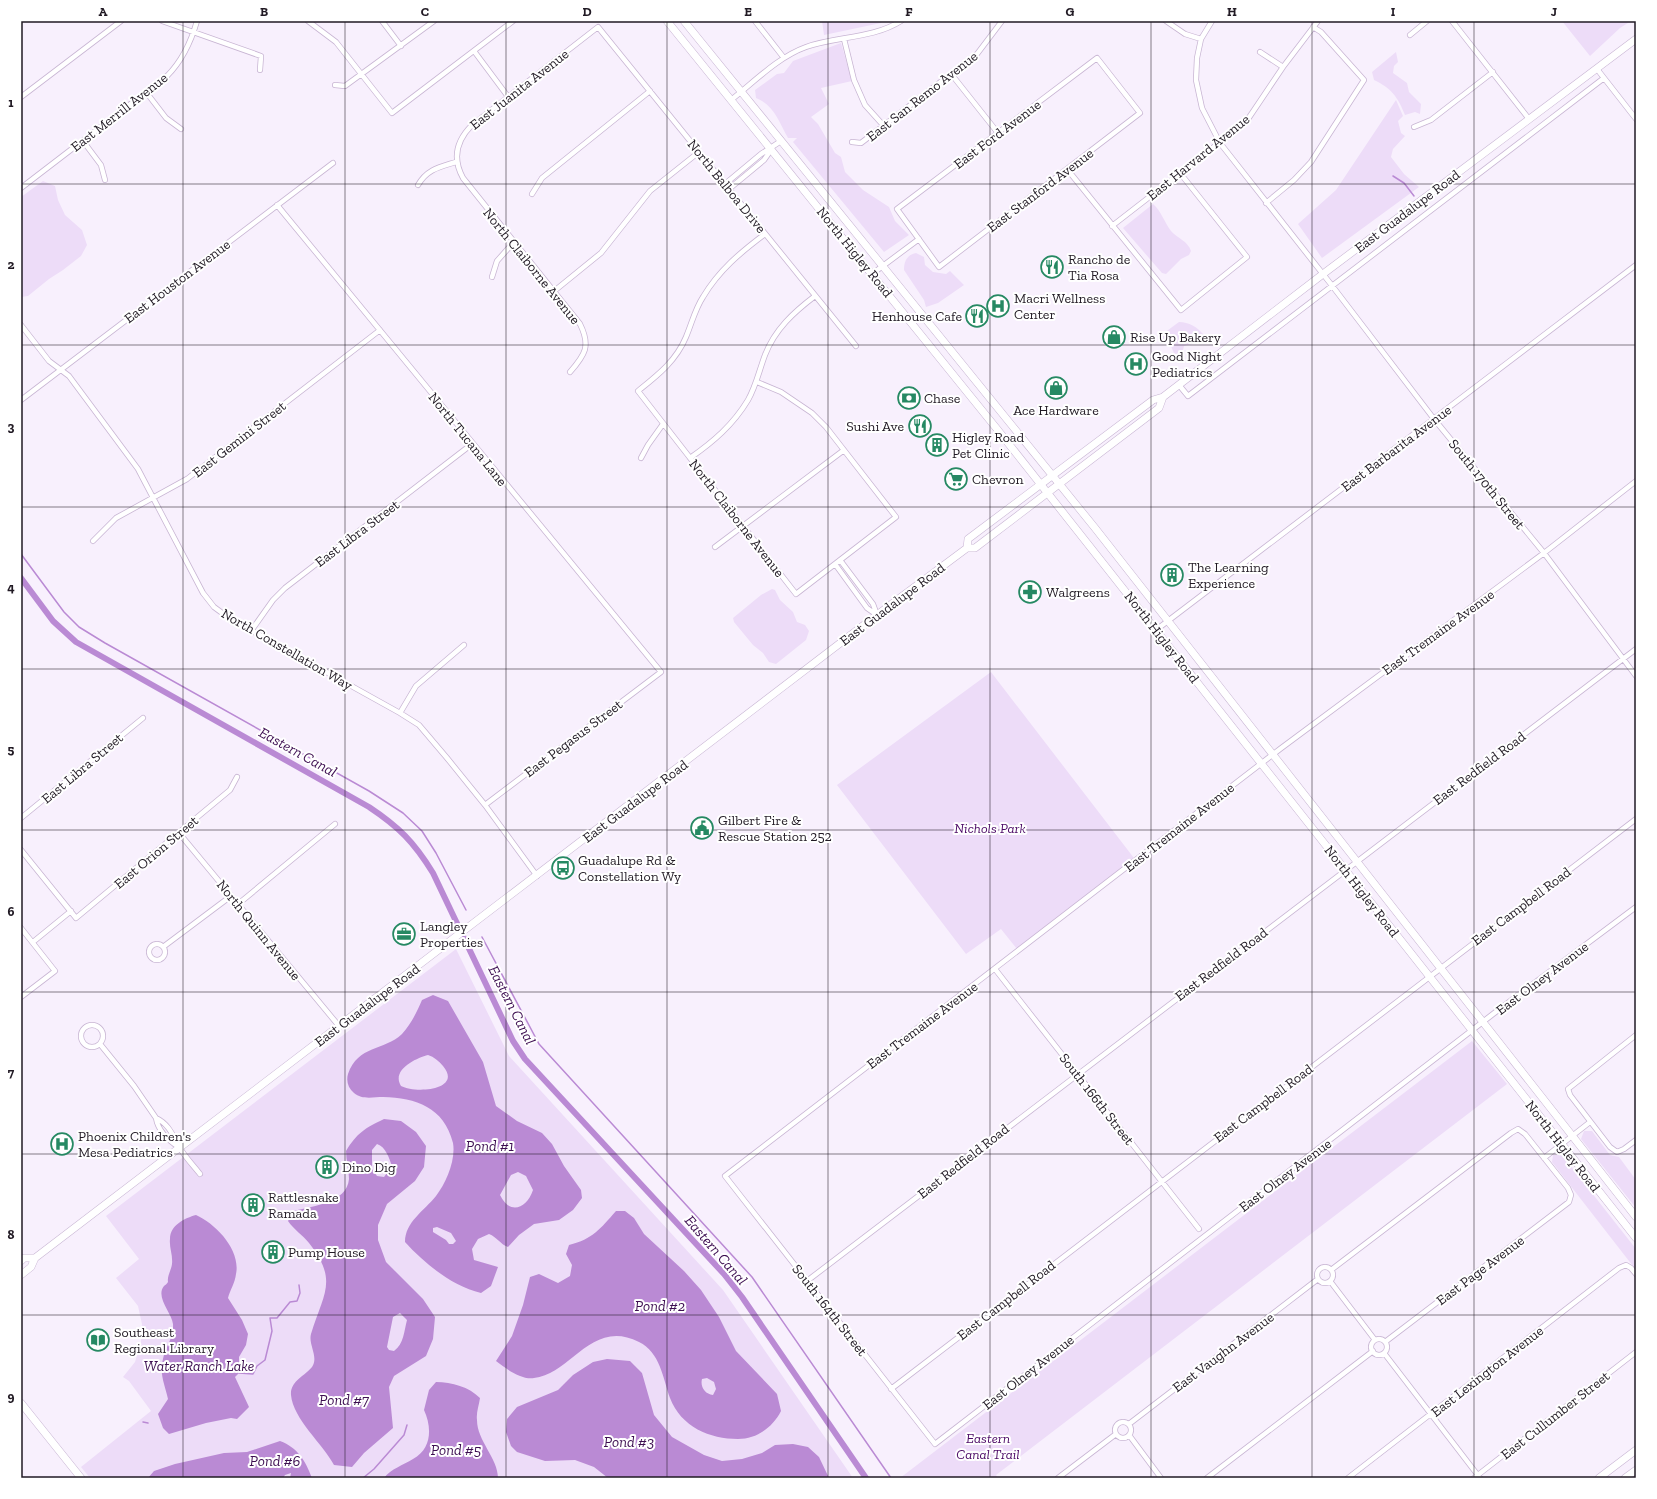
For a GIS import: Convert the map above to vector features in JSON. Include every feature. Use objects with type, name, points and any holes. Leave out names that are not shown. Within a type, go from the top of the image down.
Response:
[{"type":"main road","name":"North Higley Road","points":[[667,21],[934,350],[1636,1238]]},
{"type":"main road","name":"North Higley Road","points":[[684,21],[1052,475],[1636,1217]]},
{"type":"main road","name":"East Guadalupe Road","points":[[967,548],[968,539],[1040,484],[1153,400],[1163,397],[1323,274],[1597,69],[1636,38]]},
{"type":"main road","points":[[934,350],[944,342]]},
{"type":"main road","name":"East Guadalupe Road","points":[[21,1275],[31,1267],[35,1258],[877,615],[967,548],[974,548],[1159,408],[1163,397]]},
{"type":"main road","name":"East Guadalupe Road","points":[[21,1261],[24,1258],[35,1258]]},
{"type":"main road","points":[[21,1402],[81,1478]]},
{"type":"main road","points":[[1599,1478],[1636,1450]]},
{"type":"main road","points":[[1625,1478],[1636,1470]]},
{"type":"street","points":[[21,97],[120,21]]},
{"type":"street","points":[[162,21],[193,34],[261,56],[260,70]]},
{"type":"street","name":"East Merrill Avenue","points":[[21,188],[174,69],[187,50],[197,21]]},
{"type":"street","points":[[308,21],[336,42],[392,112],[513,21]]},
{"type":"street","points":[[382,21],[401,46]]},
{"type":"street","points":[[335,85],[345,86],[434,21]]},
{"type":"street","points":[[755,21],[784,58]]},
{"type":"street","points":[[731,100],[784,58],[806,47],[887,30],[901,21]]},
{"type":"street","name":"East San Remo Avenue","points":[[852,142],[861,143],[883,125],[952,75],[977,54],[1002,21]]},
{"type":"street","points":[[1166,21],[1185,34],[1202,39]]},
{"type":"street","name":"South 170th Street","points":[[1212,21],[1202,39],[1196,68],[1197,89],[1206,118],[1220,143],[1332,285],[1434,420],[1544,553],[1636,676]]},
{"type":"street","name":"East Harvard Avenue","points":[[1112,226],[1246,122],[1283,67],[1318,21]]},
{"type":"street","points":[[1410,35],[1427,21]]},
{"type":"street","points":[[1452,21],[1529,119]]},
{"type":"street","name":"North Balboa Drive","points":[[598,27],[856,346]]},
{"type":"street","name":"East Juanita Avenue","points":[[456,162],[456,151],[464,133],[598,27]]},
{"type":"street","points":[[1266,203],[1294,180],[1311,162],[1364,80],[1321,32],[1313,27]]},
{"type":"street","points":[[844,39],[854,80],[865,105],[883,125]]},
{"type":"street","points":[[474,51],[509,98]]},
{"type":"street","points":[[1260,52],[1283,67]]},
{"type":"street","name":"East Stanford Avenue","points":[[919,239],[939,267],[1140,113],[1097,58]]},
{"type":"street","name":"East Ford Avenue","points":[[919,239],[897,209],[1097,58]]},
{"type":"street","points":[[1597,69],[1636,119]]},
{"type":"street","points":[[1414,127],[1431,120],[1493,72]]},
{"type":"street","points":[[952,75],[998,133]]},
{"type":"street","name":"East Guadalupe Road","points":[[1179,385],[1188,396],[1604,78]]},
{"type":"street","points":[[532,194],[542,178],[650,91]]},
{"type":"street","points":[[146,92],[166,118],[181,129]]},
{"type":"street","points":[[83,141],[100,165],[105,180]]},
{"type":"street","points":[[729,189],[764,160],[771,150],[781,141]]},
{"type":"street","points":[[725,184],[761,154],[771,150]]},
{"type":"street","points":[[553,292],[600,253],[650,192],[700,152]]},
{"type":"street","points":[[418,185],[423,176],[430,170],[456,162]]},
{"type":"street","name":"North Claiborne Avenue","points":[[456,162],[463,178],[513,243],[580,324],[585,334],[584,354],[570,372]]},
{"type":"street","name":"East Houston Avenue","points":[[21,400],[333,163]]},
{"type":"street","points":[[1066,169],[1181,310],[1247,257],[1180,174]]},
{"type":"street","name":"North Tucana Lane","points":[[277,205],[661,672]]},
{"type":"street","name":"North Claiborne Avenue","points":[[766,234],[729,262],[703,297],[686,337],[675,357],[664,371],[638,391],[796,594],[835,564]]},
{"type":"street","points":[[872,274],[919,239]]},
{"type":"street","points":[[492,277],[497,261],[513,243]]},
{"type":"street","name":"East Barbarita Avenue","points":[[1156,630],[1636,265]]},
{"type":"street","points":[[690,458],[710,444],[728,428],[739,414],[757,382],[772,338],[795,311],[815,296]]},
{"type":"street","name":"North Constellation Way","points":[[21,325],[49,360],[69,376],[138,470],[203,593],[214,607],[251,631],[419,725],[484,805],[537,876]]},
{"type":"street","name":"East Gemini Street","points":[[93,541],[116,518],[187,479],[380,330]]},
{"type":"street","points":[[757,382],[781,392],[812,413],[826,427],[896,517],[835,564],[867,608],[877,615]]},
{"type":"street","points":[[641,458],[663,424]]},
{"type":"street","name":"East Libra Street","points":[[251,631],[273,600],[285,588],[472,444]]},
{"type":"street","points":[[715,547],[844,450]]},
{"type":"street","name":"East Tremaine Avenue","points":[[725,1176],[1273,755],[1544,553],[1636,482]]},
{"type":"street","points":[[840,560],[874,604],[877,615]]},
{"type":"street","points":[[400,713],[416,686],[464,645]]},
{"type":"street","name":"East Redfield Road","points":[[807,1281],[1356,861],[1636,650]]},
{"type":"street","name":"East Pegasus Street","points":[[484,805],[661,672]]},
{"type":"street","name":"East Libra Street","points":[[21,818],[143,718]]},
{"type":"street","name":"East Orion Street","points":[[71,911],[76,918],[230,790],[237,777]]},
{"type":"street","name":"East Campbell Road","points":[[891,1389],[1636,818]]},
{"type":"street","points":[[238,904],[335,824]]},
{"type":"street","name":"North Quinn Avenue","points":[[179,833],[339,1026]]},
{"type":"street","points":[[21,850],[71,911],[33,942]]},
{"type":"street","points":[[163,947],[230,896]]},
{"type":"street","name":"East Olney Avenue","points":[[935,1444],[1636,907]]},
{"type":"street","points":[[21,928],[56,970],[21,997]]},
{"type":"street","name":"South 166th Street","points":[[995,969],[1199,1229]]},
{"type":"street","points":[[92,1024],[99,1027],[103,1033],[100,1044],[89,1047],[83,1043],[80,1036],[82,1029],[92,1024]]},
{"type":"street","points":[[1636,1036],[1568,1089],[1570,1095],[1610,1147],[1617,1152],[1624,1149],[1636,1140]]},
{"type":"street","points":[[100,1044],[134,1086],[156,1118],[163,1121],[175,1137],[180,1148],[200,1174]]},
{"type":"street","points":[[1544,1158],[1590,1122]]},
{"type":"street","name":"East Vaughn Avenue","points":[[1116,1434],[1115,1427],[1119,1423],[1124,1422],[1129,1424],[1318,1279],[1317,1274],[1321,1268],[1326,1267],[1331,1270],[1511,1133],[1518,1129],[1525,1134],[1544,1158]]},
{"type":"street","name":"East Page Avenue","points":[[1385,1342],[1569,1202],[1571,1195],[1544,1158]]},
{"type":"street","name":"South 164th Street","points":[[725,1176],[935,1444]]},
{"type":"street","name":"East Lexington Avenue","points":[[1348,1478],[1626,1265],[1636,1274]]},
{"type":"street","points":[[1330,1281],[1332,1277],[1331,1270]]},
{"type":"street","points":[[1318,1279],[1324,1283],[1330,1281]]},
{"type":"street","points":[[1330,1281],[1375,1340]]},
{"type":"street","points":[[1375,1340],[1381,1339],[1385,1342],[1387,1346],[1384,1353]]},
{"type":"street","points":[[1373,1351],[1372,1344],[1375,1340]]},
{"type":"street","points":[[1373,1351],[1377,1354],[1384,1353]]},
{"type":"street","points":[[1208,1478],[1373,1351]]},
{"type":"street","name":"East Cullumber Street","points":[[1477,1477],[1636,1352]]},
{"type":"street","points":[[1384,1353],[1477,1477]]},
{"type":"street","points":[[1058,1478],[1116,1434],[1122,1438],[1129,1435],[1131,1430],[1129,1424]]},
{"type":"street","points":[[1129,1435],[1161,1478]]},
{"type":"green space","points":[[822,21],[880,21],[881,23],[824,35]]},
{"type":"green space","points":[[1562,21],[1631,21],[1620,28],[1590,56]]},
{"type":"green space","points":[[841,43],[852,81],[821,88],[829,104],[811,117],[818,124],[835,153],[841,157],[845,172],[863,190],[889,207],[895,221],[909,235],[884,252],[793,142],[797,138],[788,138],[772,110],[756,98],[755,90],[777,74],[784,73],[793,61]]},
{"type":"green space","points":[[1396,52],[1398,62],[1394,66],[1393,73],[1407,83],[1409,92],[1421,104],[1420,114],[1415,112],[1405,115],[1397,98],[1385,86],[1374,80],[1372,72]]},
{"type":"green space","points":[[1396,100],[1403,116],[1398,121],[1401,133],[1405,136],[1393,149],[1391,157],[1404,174],[1419,187],[1322,258],[1298,224],[1336,190]]},
{"type":"green space","points":[[43,181],[55,186],[58,200],[65,215],[82,230],[87,245],[81,256],[28,296],[21,297],[21,197]]},
{"type":"green space","points":[[1153,204],[1159,210],[1171,231],[1185,242],[1191,251],[1189,255],[1181,259],[1166,274],[1162,273],[1123,228]]},
{"type":"green space","points":[[916,253],[924,257],[925,265],[933,272],[946,274],[950,271],[964,285],[938,303],[926,307],[924,300],[904,270],[907,259],[910,255]]},
{"type":"green space","points":[[1179,322],[1193,326],[1204,335],[1200,342],[1184,346],[1182,354],[1178,355],[1174,353],[1170,344],[1160,336]]},
{"type":"green space","points":[[772,589],[775,590],[780,600],[793,612],[797,622],[805,625],[809,631],[806,640],[776,664],[769,662],[763,653],[753,645],[734,622],[733,618],[761,595]]},
{"type":"green space","name":"Nichols Park","points":[[991,672],[1137,862],[1017,949],[1001,929],[966,954],[837,785]]},
{"type":"green space","points":[[456,949],[509,1056],[723,1290],[853,1478],[90,1478],[81,1467],[151,1411],[129,1381],[123,1377],[135,1362],[141,1342],[142,1324],[138,1306],[116,1278],[139,1259],[106,1216]]},
{"type":"green space","name":"Eastern Canal Trail","points":[[1472,1041],[1507,1084],[996,1475],[998,1478],[900,1478]]},
{"type":"green space","points":[[1584,1131],[1592,1131],[1610,1155],[1619,1157],[1636,1180],[1636,1208],[1581,1139]]},
{"type":"green space","points":[[1553,1155],[1562,1155],[1636,1249],[1636,1270],[1552,1162]]},
{"type":"water","name":"Pond #1","points":[[433,995],[448,1001],[483,1062],[496,1106],[517,1121],[542,1133],[552,1144],[564,1166],[581,1190],[582,1198],[573,1210],[559,1220],[534,1224],[519,1235],[508,1247],[489,1234],[478,1239],[472,1249],[474,1260],[498,1267],[491,1286],[481,1293],[470,1290],[449,1280],[430,1266],[405,1242],[408,1228],[416,1217],[436,1196],[443,1185],[452,1164],[454,1150],[453,1143],[449,1131],[443,1121],[436,1113],[427,1107],[407,1100],[383,1097],[360,1097],[352,1091],[347,1082],[347,1077],[352,1065],[358,1058],[402,1034],[414,1018],[422,1000]],"holes":[[[428,1055],[436,1059],[443,1066],[448,1074],[447,1080],[442,1085],[426,1090],[417,1090],[401,1086],[399,1075],[402,1070],[417,1059]],[[518,1172],[526,1176],[533,1190],[527,1201],[518,1207],[509,1206],[504,1202],[500,1195],[511,1175]],[[437,1227],[451,1233],[456,1241],[453,1244],[449,1244],[446,1240],[433,1232],[433,1228]]]},
{"type":"water","name":"Pond #7","points":[[384,1119],[401,1121],[416,1132],[426,1146],[424,1167],[415,1181],[387,1204],[378,1225],[378,1240],[386,1262],[423,1299],[435,1317],[433,1339],[426,1356],[394,1376],[389,1387],[393,1428],[364,1453],[352,1467],[334,1465],[297,1413],[291,1395],[291,1390],[295,1382],[312,1367],[314,1363],[314,1355],[310,1338],[324,1298],[326,1278],[324,1268],[318,1256],[307,1240],[288,1221],[294,1211],[328,1202],[342,1193],[347,1187],[349,1179],[346,1151],[358,1135],[367,1128]],"holes":[[[377,1144],[385,1150],[392,1166],[384,1177],[377,1176],[372,1169],[372,1150]],[[400,1313],[407,1320],[403,1337],[400,1345],[394,1351],[389,1350],[387,1347],[393,1317]]]},
{"type":"water","name":"Pond #2","points":[[616,1211],[625,1211],[634,1218],[644,1234],[684,1271],[701,1290],[719,1317],[736,1351],[777,1394],[781,1411],[774,1422],[764,1431],[752,1437],[738,1439],[727,1438],[707,1434],[689,1424],[681,1417],[675,1408],[670,1398],[660,1366],[652,1352],[639,1342],[622,1337],[608,1337],[594,1342],[559,1368],[547,1375],[534,1378],[519,1375],[496,1361],[512,1336],[523,1305],[530,1277],[539,1274],[558,1283],[570,1276],[572,1265],[566,1254],[569,1245],[584,1240],[596,1232]],"holes":[[[707,1378],[714,1382],[716,1389],[713,1395],[705,1392],[702,1387],[702,1379]]]},
{"type":"water","name":"Water Ranch Lake","points":[[196,1215],[204,1219],[219,1231],[231,1247],[235,1256],[237,1265],[235,1280],[228,1298],[242,1320],[248,1334],[246,1345],[239,1357],[239,1373],[235,1377],[249,1407],[237,1419],[231,1418],[206,1423],[169,1434],[163,1428],[158,1414],[168,1399],[163,1379],[162,1364],[171,1338],[173,1324],[161,1295],[164,1286],[168,1282],[172,1264],[170,1242],[171,1234],[175,1226],[183,1220]]},
{"type":"water","name":"Pond #3","points":[[607,1359],[630,1361],[642,1373],[654,1415],[672,1437],[704,1455],[722,1461],[742,1459],[762,1453],[775,1445],[793,1444],[808,1447],[819,1457],[829,1478],[608,1478],[594,1467],[575,1460],[545,1461],[517,1452],[511,1446],[506,1432],[507,1419],[517,1407],[558,1390],[573,1375],[593,1362]]},
{"type":"water","name":"Pond #5","points":[[436,1382],[460,1386],[476,1394],[480,1398],[477,1415],[478,1428],[480,1435],[495,1463],[498,1478],[384,1478],[419,1455],[424,1450],[429,1437],[429,1430],[427,1417],[424,1410],[429,1390]]},
{"type":"water","name":"Pond #6","points":[[280,1441],[292,1447],[300,1455],[304,1460],[312,1478],[290,1478],[291,1473],[285,1475],[283,1478],[148,1478],[154,1471],[175,1464],[224,1453],[247,1452]]},
{"type":"waterway","points":[[1393,176],[1404,183],[1414,196]]},
{"type":"waterway","points":[[21,554],[64,612],[79,627],[369,791],[403,813],[422,831],[436,853],[466,910]]},
{"type":"waterway","name":"Eastern Canal","points":[[21,578],[53,621],[76,642],[369,807],[389,821],[405,836],[419,852],[433,873],[513,1041],[525,1059],[724,1274],[742,1297],[866,1478]]},
{"type":"waterway","points":[[482,937],[539,1044],[752,1277],[891,1478]]},
{"type":"waterway","points":[[239,1373],[253,1374],[257,1366],[265,1360],[272,1331],[270,1318],[277,1318],[290,1302],[297,1301],[300,1293],[299,1285]]},
{"type":"waterway","points":[[143,1422],[148,1423]]},
{"type":"waterway","points":[[363,1478],[374,1469],[404,1435],[407,1425]]},
{"type":"place","name":"Rancho de Tia Rosa","points":[[1052,267]]},
{"type":"place","name":"Macri Wellness Center","points":[[998,306]]},
{"type":"place","name":"Henhouse Cafe","points":[[977,316]]},
{"type":"place","name":"Rise Up Bakery","points":[[1114,337]]},
{"type":"place","name":"Good Night Pediatrics","points":[[1136,364]]},
{"type":"place","name":"Ace Hardware","points":[[1056,388]]},
{"type":"place","name":"Chase","points":[[909,398]]},
{"type":"place","name":"Sushi Ave","points":[[920,426]]},
{"type":"place","name":"Higley Road Pet Clinic","points":[[937,445]]},
{"type":"place","name":"Chevron","points":[[956,479]]},
{"type":"place","name":"The Learning Experience","points":[[1172,575]]},
{"type":"place","name":"Walgreens","points":[[1030,592]]},
{"type":"place","name":"Gilbert Fire & Rescue Station 252","points":[[702,828]]},
{"type":"place","name":"Guadalupe Rd & Constellation Wy","points":[[563,868]]},
{"type":"place","name":"Langley Properties","points":[[404,934]]},
{"type":"place","name":"Phoenix Children's Mesa Pediatrics","points":[[62,1144]]},
{"type":"place","name":"Dino Dig","points":[[327,1167]]},
{"type":"place","name":"Rattlesnake Ramada","points":[[253,1205]]},
{"type":"place","name":"Pump House","points":[[273,1252]]},
{"type":"place","name":"Southeast Regional Library","points":[[98,1340]]}]
